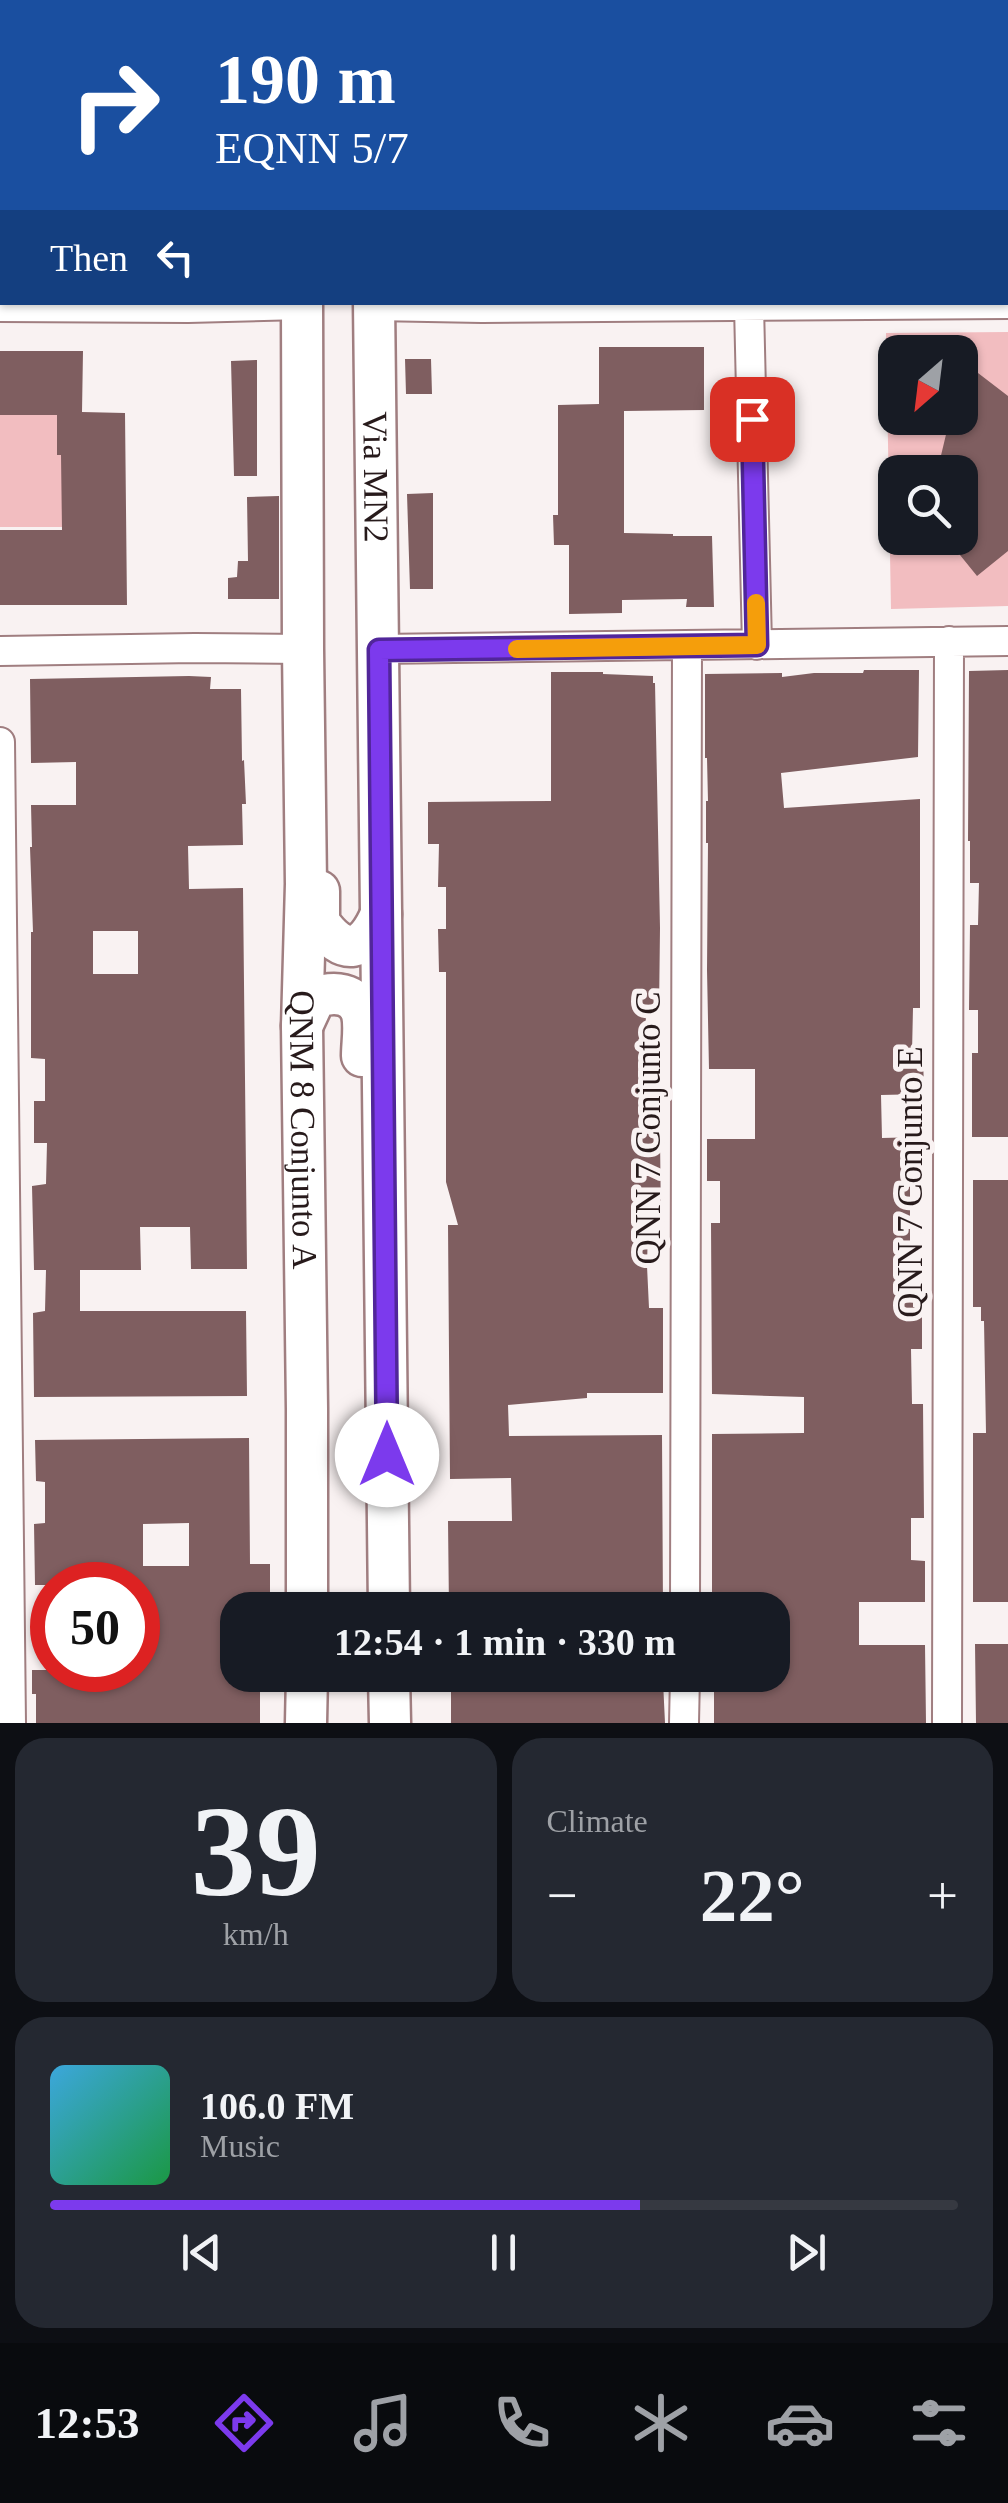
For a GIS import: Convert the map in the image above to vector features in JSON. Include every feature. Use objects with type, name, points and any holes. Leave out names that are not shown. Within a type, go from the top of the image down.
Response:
[{"type":"main road","name":"Via MN2","points":[[302,305],[302,636]]},
{"type":"main road","name":"Via MN2","points":[[372,313],[386,1378]]},
{"type":"main road","points":[[302,636],[320,718],[319,922],[336,942],[354,945],[372,934],[381,914]]},
{"type":"main road","name":"QNM 8 Conjunto A","points":[[302,636],[306,1592]]},
{"type":"main road","points":[[302,1026],[315,998],[329,992],[351,998],[362,1012],[365,1238],[386,1378],[389,1592]]},
{"type":"main road","points":[[306,1692],[306,1723]]},
{"type":"main road","points":[[390,1692],[390,1723]]},
{"type":"street","points":[[5,306],[154,305]]},
{"type":"street","points":[[372,313],[482,308],[846,305]]},
{"type":"street","points":[[748,306],[757,645]]},
{"type":"street","points":[[0,651],[194,648],[302,636]]},
{"type":"street","name":"QNN 7 Conjunto E","points":[[947,1723],[949,641]]},
{"type":"street","points":[[379,650],[1008,641]]},
{"type":"street","name":"QNN 7 Conjunto C","points":[[685,1592],[687,646]]},
{"type":"street","points":[[0,742],[11,1723]]},
{"type":"street","points":[[684,1692],[684,1723]]},
{"type":"shaded area","points":[[1008,332],[1008,606],[891,609],[890,555],[978,555],[978,455],[888,455],[888,435],[978,435],[978,335],[886,335]]},
{"type":"shaded area","points":[[62,410],[63,527],[0,527],[0,411]]},
{"type":"building","points":[[599,347],[704,347],[704,410],[624,411],[624,533],[712,536],[714,607],[686,607],[687,599],[622,600],[622,613],[569,614],[569,545],[554,545],[553,515],[558,515],[558,405],[599,404]]},
{"type":"building","points":[[0,351],[83,351],[82,412],[125,413],[127,605],[0,605],[0,530],[62,530],[57,415],[0,415]]},
{"type":"building","points":[[405,359],[431,359],[432,394],[406,394]]},
{"type":"building","points":[[257,360],[257,476],[234,476],[231,361]]},
{"type":"building","points":[[978,373],[1008,396],[1008,551],[977,576],[960,555],[978,555],[978,455],[941,455],[946,435],[978,435]]},
{"type":"building","points":[[433,493],[433,589],[410,589],[407,494]]},
{"type":"building","points":[[279,496],[279,599],[228,599],[228,578],[237,577],[238,561],[248,561],[247,497]]},
{"type":"building","points":[[919,670],[918,757],[781,773],[784,808],[920,799],[920,1008],[913,1008],[912,1053],[923,1053],[924,1094],[881,1095],[882,1138],[921,1137],[921,1180],[910,1180],[910,1241],[905,1241],[906,1291],[913,1291],[913,1307],[922,1307],[922,1349],[911,1349],[912,1404],[923,1404],[924,1518],[911,1518],[911,1560],[925,1561],[925,1602],[859,1602],[859,1645],[925,1645],[926,1723],[714,1723],[714,1692],[790,1692],[790,1592],[712,1592],[712,1434],[804,1433],[804,1397],[712,1394],[711,1223],[720,1223],[720,1181],[707,1181],[707,1139],[755,1139],[755,1069],[709,1069],[705,674],[782,673],[782,677]]},
{"type":"building","points":[[1008,670],[1008,1137],[972,1137],[972,1053],[978,1053],[978,1010],[969,1010],[970,925],[978,925],[979,883],[970,883],[968,841],[969,671]]},
{"type":"building","points":[[551,672],[653,676],[659,1012],[646,1012],[645,1055],[659,1055],[661,1223],[648,1227],[647,1266],[649,1308],[663,1308],[663,1393],[587,1393],[587,1398],[508,1405],[509,1436],[662,1435],[663,1592],[449,1592],[448,1521],[512,1521],[511,1478],[450,1479],[448,1225],[458,1225],[446,1182],[446,972],[439,972],[438,929],[446,929],[446,887],[438,887],[439,844],[428,844],[428,802],[551,801]]},
{"type":"building","points":[[211,677],[210,689],[241,689],[246,804],[242,804],[243,845],[188,846],[189,889],[243,888],[247,1269],[191,1269],[190,1227],[140,1227],[141,1270],[80,1270],[80,1311],[246,1311],[247,1396],[34,1397],[33,1313],[45,1311],[46,1270],[34,1270],[32,1186],[46,1184],[47,1143],[34,1143],[34,1101],[45,1101],[45,1059],[31,1058],[31,805],[76,805],[76,762],[31,763],[30,679]],"holes":[[[93,931],[138,931],[138,974],[93,974]]]},
{"type":"building","points":[[973,1180],[1008,1180],[1008,1602],[973,1602],[973,1433],[986,1433],[984,1321],[981,1307],[973,1307]]},
{"type":"building","points":[[249,1438],[250,1564],[270,1564],[270,1592],[220,1592],[220,1692],[260,1692],[260,1723],[36,1723],[36,1694],[32,1692],[160,1692],[160,1566],[189,1566],[189,1523],[143,1524],[143,1562],[35,1562],[34,1524],[45,1523],[45,1482],[36,1481],[35,1440]]},
{"type":"building","points":[[975,1644],[1008,1644],[1008,1723],[976,1723]]},
{"type":"building","points":[[451,1692],[664,1692],[665,1723],[451,1723]]},
{"type":"slow traffic","points":[[517,649],[757,645],[756,603]]},
{"type":"route","points":[[387,1455],[379,650],[757,645],[752,419]]}]
